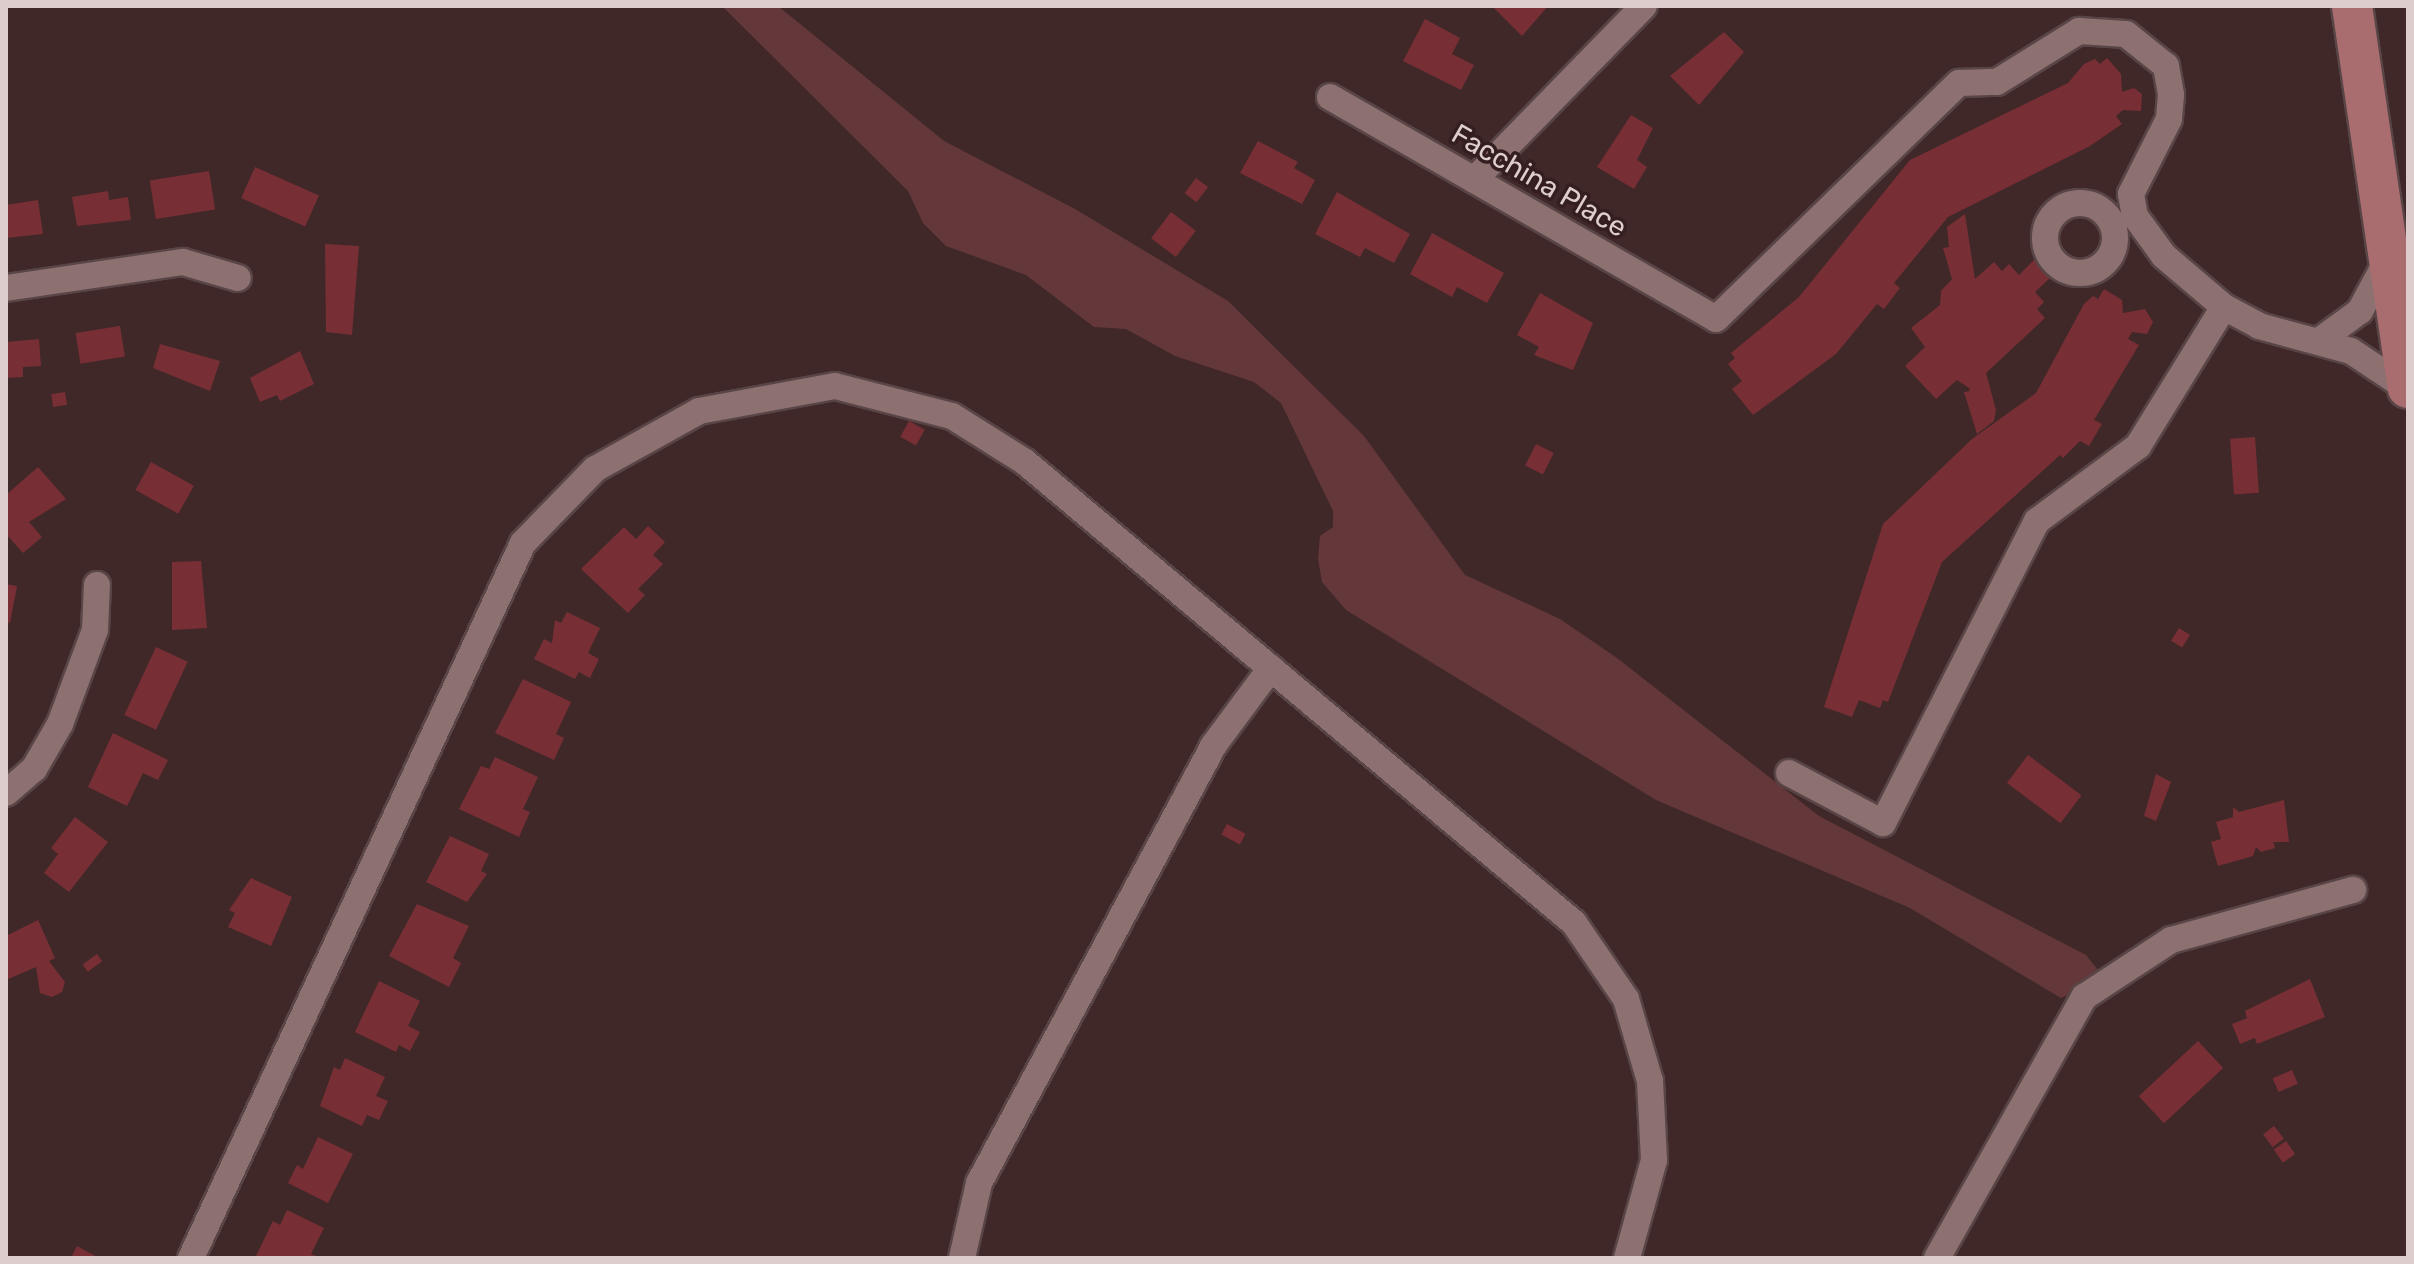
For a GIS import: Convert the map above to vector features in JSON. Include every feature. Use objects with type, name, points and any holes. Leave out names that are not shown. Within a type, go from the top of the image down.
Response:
[{"type":"main road","points":[[2352,6],[2408,388]]},
{"type":"street","points":[[1474,180],[1644,6]]},
{"type":"street","name":"Facchina Place","points":[[1330,97],[1716,319],[1959,83],[1997,82],[2079,31],[2102,29],[2126,34],[2166,66],[2182,94],[2131,194],[2123,220],[2224,307]]},
{"type":"street","points":[[2319,341],[2360,311],[2390,254]]},
{"type":"street","points":[[6,288],[183,262],[238,278]]},
{"type":"street","points":[[1789,773],[1883,823],[2037,521],[2138,446],[2196,360],[2224,307],[2259,326],[2351,351],[2408,388]]},
{"type":"street","points":[[191,1258],[523,543],[595,469],[699,411],[835,386],[952,416],[1025,462],[1574,923],[1626,999],[1650,1081],[1654,1160],[1627,1258]]},
{"type":"street","points":[[6,793],[34,769],[60,724],[95,630],[97,585]]},
{"type":"street","points":[[962,1258],[986,1170],[1213,746],[1271,668]]},
{"type":"street","points":[[1937,1258],[2084,997],[2171,940],[2353,890]]},
{"type":"shaded area","points":[[722,6],[778,6],[944,141],[1075,209],[1228,301],[1364,436],[1465,575],[1560,619],[1617,658],[1819,816],[2086,955],[2098,970],[2090,985],[2061,998],[1910,908],[1656,800],[1346,610],[1322,582],[1318,559],[1320,536],[1333,527],[1333,511],[1281,403],[1254,382],[1175,356],[1126,329],[1094,327],[1026,275],[946,246],[923,223],[908,191]]},
{"type":"building","points":[[1492,6],[1548,6],[1522,36]]},
{"type":"building","points":[[1425,19],[1460,38],[1452,54],[1474,65],[1461,90],[1403,61]]},
{"type":"building","points":[[1724,32],[1744,52],[1699,105],[1670,76]]},
{"type":"building","points":[[2107,58],[2121,74],[2122,92],[2134,88],[2142,94],[2141,111],[2123,110],[2116,116],[2122,124],[2090,146],[1948,217],[1894,283],[1900,288],[1884,309],[1877,304],[1836,354],[1753,415],[1732,389],[1742,381],[1728,364],[1735,358],[1731,353],[1799,297],[1910,160],[2068,83],[2084,64],[2095,59],[2100,64]]},
{"type":"building","points":[[1631,115],[1653,128],[1637,160],[1647,167],[1634,189],[1597,167]]},
{"type":"building","points":[[1258,141],[1298,162],[1294,168],[1315,180],[1302,204],[1240,173]]},
{"type":"building","points":[[255,167],[319,195],[305,227],[241,198]]},
{"type":"building","points":[[209,171],[215,210],[156,219],[150,180]]},
{"type":"building","points":[[1196,178],[1208,187],[1197,202],[1185,193]]},
{"type":"building","points":[[108,191],[109,200],[128,197],[131,220],[77,226],[72,197]]},
{"type":"building","points":[[1337,192],[1410,234],[1394,263],[1365,248],[1360,257],[1315,234]]},
{"type":"building","points":[[38,200],[43,234],[6,238],[6,205]]},
{"type":"building","points":[[1171,212],[1196,231],[1176,257],[1151,238]]},
{"type":"building","points":[[1965,214],[1975,279],[1994,262],[2002,271],[2009,264],[2019,275],[2034,260],[2050,278],[2035,292],[2044,302],[2037,309],[2045,318],[1986,373],[1996,410],[1994,421],[1977,434],[1964,392],[1970,391],[1969,388],[1957,380],[1936,399],[1905,366],[1925,347],[1911,328],[1940,305],[1941,291],[1952,279],[1943,248],[1949,247],[1947,227]]},
{"type":"building","points":[[1432,233],[1504,273],[1487,303],[1457,287],[1452,297],[1410,274]]},
{"type":"building","points":[[325,244],[359,246],[352,335],[326,332]]},
{"type":"building","points":[[2104,289],[2122,300],[2123,313],[2145,309],[2153,322],[2147,334],[2132,332],[2128,339],[2139,345],[2094,420],[2102,424],[2089,446],[2080,441],[2063,458],[2060,455],[1942,562],[1888,702],[1883,700],[1880,708],[1859,700],[1852,717],[1824,707],[1883,524],[1972,439],[2036,393],[2084,304],[2093,296],[2098,299]]},
{"type":"building","points":[[1540,293],[1593,323],[1573,370],[1534,355],[1539,347],[1517,335]]},
{"type":"building","points":[[120,326],[125,357],[80,364],[76,333]]},
{"type":"building","points":[[39,339],[41,366],[23,367],[23,377],[6,378],[6,342]]},
{"type":"building","points":[[160,344],[220,361],[210,391],[153,368]]},
{"type":"building","points":[[300,351],[314,384],[280,401],[277,395],[260,402],[250,378]]},
{"type":"building","points":[[65,392],[67,405],[53,407],[51,394]]},
{"type":"building","points":[[909,421],[925,430],[916,445],[900,437]]},
{"type":"building","points":[[2255,437],[2259,493],[2234,495],[2230,439]]},
{"type":"building","points":[[1536,444],[1554,453],[1543,474],[1525,465]]},
{"type":"building","points":[[151,462],[194,486],[178,514],[135,490]]},
{"type":"building","points":[[38,467],[66,499],[29,522],[42,537],[23,553],[6,534],[6,495]]},
{"type":"building","points":[[648,526],[665,542],[653,555],[663,564],[638,589],[645,595],[628,613],[581,569],[624,527],[636,539]]},
{"type":"building","points":[[201,561],[207,628],[172,630],[172,562]]},
{"type":"building","points":[[6,584],[17,586],[10,623],[6,622]]},
{"type":"building","points":[[567,612],[600,628],[588,653],[599,659],[590,678],[579,672],[575,679],[534,659],[544,639],[552,643],[555,620],[561,623]]},
{"type":"building","points":[[2179,628],[2190,635],[2182,648],[2171,641]]},
{"type":"building","points":[[156,647],[188,662],[156,730],[124,715]]},
{"type":"building","points":[[523,679],[571,702],[556,734],[564,738],[554,760],[495,733]]},
{"type":"building","points":[[113,733],[168,760],[158,780],[143,773],[127,806],[88,787]]},
{"type":"building","points":[[2028,755],[2082,795],[2060,823],[2007,783]]},
{"type":"building","points":[[495,757],[538,777],[523,809],[530,812],[519,837],[459,809],[481,766],[489,769]]},
{"type":"building","points":[[2156,774],[2171,782],[2156,821],[2144,816]]},
{"type":"building","points":[[2284,800],[2289,842],[2273,842],[2275,848],[2261,852],[2256,847],[2253,856],[2218,866],[2211,842],[2221,839],[2216,822],[2233,817],[2233,807],[2239,812]]},
{"type":"building","points":[[75,817],[108,842],[69,892],[44,873],[58,854],[51,848]]},
{"type":"building","points":[[1227,824],[1246,834],[1240,844],[1221,835]]},
{"type":"building","points":[[450,836],[489,854],[481,871],[487,874],[467,902],[426,882]]},
{"type":"building","points":[[251,878],[292,897],[271,946],[228,927],[235,913],[229,910]]},
{"type":"building","points":[[417,904],[469,926],[453,958],[461,963],[449,987],[389,956]]},
{"type":"building","points":[[38,920],[55,958],[49,961],[65,982],[62,992],[52,997],[40,993],[36,967],[6,980],[6,936]]},
{"type":"building","points":[[97,954],[102,961],[88,972],[82,965]]},
{"type":"building","points":[[2310,979],[2325,1017],[2257,1044],[2255,1038],[2240,1044],[2232,1024],[2247,1018],[2245,1011]]},
{"type":"building","points":[[379,981],[420,1001],[408,1026],[420,1032],[410,1051],[399,1045],[396,1052],[355,1032]]},
{"type":"building","points":[[2198,1041],[2223,1068],[2164,1123],[2139,1096]]},
{"type":"building","points":[[345,1058],[385,1077],[376,1096],[388,1101],[379,1120],[367,1115],[362,1126],[320,1106],[334,1067],[340,1070]]},
{"type":"building","points":[[2292,1070],[2298,1084],[2279,1092],[2273,1078]]},
{"type":"building","points":[[2274,1126],[2284,1139],[2273,1147],[2263,1135]]},
{"type":"building","points":[[318,1137],[353,1154],[328,1203],[288,1183],[297,1165],[303,1169]]},
{"type":"building","points":[[2286,1141],[2295,1154],[2283,1163],[2274,1150]]},
{"type":"building","points":[[287,1210],[324,1228],[311,1254],[320,1258],[255,1258],[273,1221],[280,1225]]},
{"type":"building","points":[[77,1246],[99,1258],[71,1258]]}]
